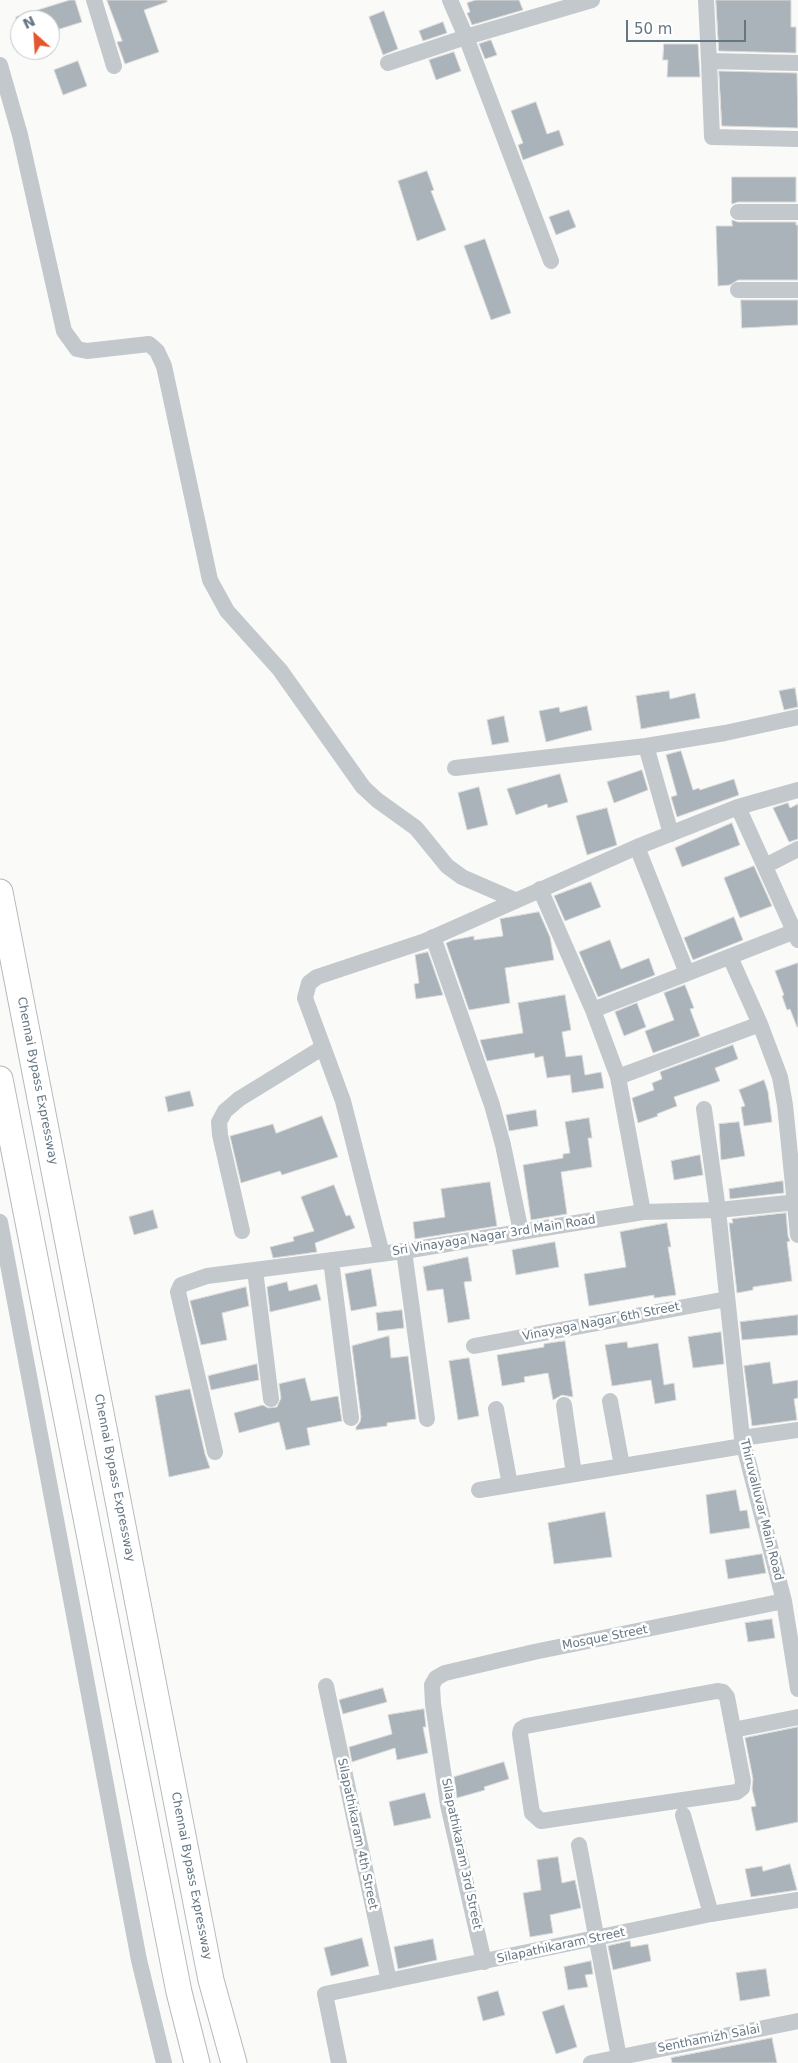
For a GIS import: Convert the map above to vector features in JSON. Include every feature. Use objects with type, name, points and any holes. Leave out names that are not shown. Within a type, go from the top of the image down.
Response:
[{"type":"highway","name":"Chennai Bypass Expressway","points":[[0,892],[211,1980],[234,2063]]},
{"type":"highway","points":[[0,1080],[179,1992],[197,2063]]},
{"type":"street","points":[[94,0],[114,66]]},
{"type":"street","points":[[450,0],[466,37],[551,261]]},
{"type":"street","points":[[388,63],[466,37],[592,0]]},
{"type":"street","points":[[706,0],[712,137],[798,139]]},
{"type":"street","points":[[709,61],[798,63]]},
{"type":"street","points":[[0,65],[20,135],[64,331],[77,349],[87,351],[149,344],[157,351],[164,366],[210,580],[227,611],[280,670],[363,787],[377,800],[416,828],[447,866],[462,878],[515,900]]},
{"type":"street","points":[[738,212],[798,212]]},
{"type":"street","points":[[738,290],[798,290]]},
{"type":"street","points":[[455,768],[646,746],[798,717]]},
{"type":"street","points":[[646,746],[671,834]]},
{"type":"street","points":[[382,1254],[348,1118],[305,998],[309,983],[317,977],[433,937],[637,847],[738,807],[798,790]]},
{"type":"street","points":[[593,1010],[730,957],[797,934],[738,807]]},
{"type":"street","points":[[637,847],[687,974]]},
{"type":"street","points":[[765,866],[798,849]]},
{"type":"street","points":[[540,889],[593,1010],[618,1078],[644,1212]]},
{"type":"street","points":[[433,937],[492,1105],[521,1232]]},
{"type":"street","points":[[730,957],[760,1024],[780,1076],[796,1202],[798,1235]]},
{"type":"street","points":[[618,1078],[760,1024]]},
{"type":"street","points":[[242,1231],[220,1136],[219,1122],[225,1111],[239,1098],[322,1048]]},
{"type":"street","name":"Thiruvalluvar Main Road","points":[[704,1109],[718,1210],[742,1442],[784,1601],[798,1689]]},
{"type":"street","name":"Sri Vinayaga Nagar 3rd Main Road","points":[[215,1452],[178,1292],[181,1285],[191,1280],[404,1251],[644,1212],[718,1210],[796,1202]]},
{"type":"street","points":[[0,1222],[5,1279],[139,1960],[164,2063]]},
{"type":"street","points":[[404,1251],[426,1420]]},
{"type":"street","points":[[330,1260],[351,1418]]},
{"type":"street","points":[[255,1270],[271,1399]]},
{"type":"street","name":"Vinayaga Nagar 6th Street","points":[[474,1346],[727,1299]]},
{"type":"street","points":[[610,1401],[622,1466]]},
{"type":"street","points":[[564,1405],[574,1474]]},
{"type":"street","points":[[496,1409],[510,1485]]},
{"type":"street","points":[[479,1490],[622,1466],[798,1430]]},
{"type":"street","name":"Mosque Street","points":[[432,1685],[436,1678],[445,1673],[534,1652],[784,1601]]},
{"type":"street","name":"Silapathikaram 3rd Street","points":[[432,1685],[448,1805],[484,1962]]},
{"type":"street","name":"Silapathikaram 4th Street","points":[[326,1686],[389,1981]]},
{"type":"street","points":[[717,1691],[723,1692],[727,1697],[733,1730],[743,1782],[742,1788],[737,1792],[541,1821],[532,1814],[520,1734],[521,1729],[526,1726],[717,1691]]},
{"type":"street","points":[[733,1730],[798,1717]]},
{"type":"street","points":[[683,1815],[711,1914]]},
{"type":"street","points":[[579,1845],[620,2060]]},
{"type":"street","name":"Silapathikaram Street","points":[[339,2063],[325,1994],[711,1914],[798,1900]]},
{"type":"street","name":"Senthamizh Salai","points":[[591,2063],[620,2060],[798,2021]]},
{"type":"building","points":[[75,0],[82,22],[60,29],[60,10],[38,10]]},
{"type":"building","points":[[107,0],[167,0],[167,2],[144,10],[159,52],[125,64],[117,42],[122,41]]},
{"type":"building","points":[[476,0],[519,0],[523,10],[472,25],[467,13],[470,12],[467,3]]},
{"type":"building","points":[[716,0],[791,0],[791,27],[796,27],[796,53],[719,51]]},
{"type":"building","points":[[384,11],[398,49],[383,55],[369,17]]},
{"type":"building","points":[[443,22],[447,33],[423,41],[419,31]]},
{"type":"building","points":[[491,40],[497,55],[485,59],[479,44]]},
{"type":"building","points":[[664,44],[698,44],[700,77],[667,77],[668,60],[663,60]]},
{"type":"building","points":[[454,52],[461,71],[436,80],[429,60]]},
{"type":"building","points":[[78,61],[87,86],[63,95],[54,70]]},
{"type":"building","points":[[719,71],[797,73],[798,128],[722,126]]},
{"type":"building","points":[[536,102],[547,134],[559,130],[564,145],[523,160],[518,145],[523,143],[511,111]]},
{"type":"building","points":[[427,171],[434,190],[431,191],[446,230],[417,241],[398,181]]},
{"type":"building","points":[[732,177],[796,177],[796,202],[738,202],[732,204]]},
{"type":"building","points":[[569,210],[576,227],[556,235],[549,217]]},
{"type":"building","points":[[732,220],[738,222],[796,222],[796,225],[798,225],[798,280],[738,280],[730,285],[718,286],[716,226],[732,226]]},
{"type":"building","points":[[485,239],[511,313],[491,320],[464,246]]},
{"type":"building","points":[[741,300],[798,300],[798,325],[742,328]]},
{"type":"building","points":[[795,688],[798,707],[784,710],[779,691]]},
{"type":"building","points":[[669,691],[670,699],[695,693],[700,718],[641,729],[636,696]]},
{"type":"building","points":[[587,706],[592,730],[546,742],[539,711],[559,707],[560,712]]},
{"type":"building","points":[[504,716],[509,742],[492,745],[487,720]]},
{"type":"building","points":[[681,751],[693,790],[699,788],[700,790],[734,779],[739,795],[677,817],[671,797],[677,795],[666,755]]},
{"type":"building","points":[[642,770],[648,790],[614,803],[607,782]]},
{"type":"building","points":[[560,774],[568,802],[548,808],[547,804],[516,815],[507,789]]},
{"type":"building","points":[[479,787],[488,825],[467,830],[458,793]]},
{"type":"building","points":[[788,803],[790,808],[798,804],[798,839],[789,842],[773,808]]},
{"type":"building","points":[[607,808],[617,845],[587,855],[576,816]]},
{"type":"building","points":[[732,823],[740,845],[682,867],[675,848]]},
{"type":"building","points":[[754,866],[772,906],[740,918],[724,878]]},
{"type":"building","points":[[591,882],[601,907],[565,921],[554,896]]},
{"type":"building","points":[[539,912],[550,937],[554,960],[505,968],[510,1003],[469,1010],[446,943],[474,936],[474,940],[503,936],[500,919]]},
{"type":"building","points":[[734,917],[743,940],[693,960],[684,938]]},
{"type":"building","points":[[610,940],[621,969],[649,958],[655,975],[598,997],[579,952]]},
{"type":"building","points":[[428,952],[443,995],[416,999],[414,984],[419,983],[415,955]]},
{"type":"building","points":[[798,963],[797,1027],[790,1009],[787,1010],[782,996],[784,995],[775,971]]},
{"type":"building","points":[[685,985],[694,1008],[690,1009],[700,1036],[653,1053],[645,1031],[674,1020],[664,993]]},
{"type":"building","points":[[565,995],[571,1030],[562,1032],[566,1057],[582,1055],[585,1075],[601,1072],[604,1088],[572,1093],[570,1075],[547,1078],[543,1056],[535,1058],[534,1053],[487,1061],[480,1040],[523,1033],[518,1003]]},
{"type":"building","points":[[637,1003],[646,1027],[624,1036],[615,1012]]},
{"type":"building","points":[[733,1045],[738,1059],[715,1068],[720,1081],[674,1097],[677,1106],[657,1114],[658,1116],[638,1123],[632,1098],[654,1090],[652,1083],[662,1079],[660,1072]]},
{"type":"building","points":[[764,1080],[768,1092],[772,1122],[744,1126],[741,1107],[745,1106],[739,1090]]},
{"type":"building","points":[[190,1091],[194,1106],[168,1112],[165,1097]]},
{"type":"building","points":[[536,1110],[538,1126],[509,1131],[506,1115]]},
{"type":"building","points":[[322,1116],[338,1157],[282,1175],[280,1171],[241,1183],[230,1136],[273,1124],[276,1133]]},
{"type":"building","points":[[589,1118],[592,1138],[588,1138],[592,1167],[561,1172],[567,1214],[531,1220],[523,1165],[563,1158],[563,1154],[570,1153],[565,1122]]},
{"type":"building","points":[[739,1122],[745,1156],[721,1160],[719,1124]]},
{"type":"building","points":[[700,1155],[703,1175],[674,1180],[671,1161]]},
{"type":"building","points":[[783,1181],[784,1193],[730,1199],[729,1189]]},
{"type":"building","points":[[490,1182],[497,1226],[415,1239],[413,1222],[445,1217],[441,1189]]},
{"type":"building","points":[[334,1185],[346,1216],[350,1215],[355,1228],[315,1243],[317,1252],[273,1258],[270,1247],[294,1241],[293,1237],[314,1231],[301,1197]]},
{"type":"building","points":[[153,1210],[158,1228],[134,1235],[129,1217]]},
{"type":"building","points":[[786,1213],[790,1241],[787,1242],[792,1281],[753,1287],[753,1290],[737,1293],[729,1223],[733,1223],[732,1219]]},
{"type":"building","points":[[667,1223],[671,1247],[668,1247],[676,1295],[654,1298],[654,1295],[589,1306],[584,1274],[626,1267],[620,1232]]},
{"type":"building","points":[[555,1242],[559,1267],[516,1275],[512,1250]]},
{"type":"building","points":[[468,1257],[472,1281],[464,1282],[470,1319],[448,1323],[443,1289],[427,1291],[423,1267]]},
{"type":"building","points":[[371,1269],[377,1306],[351,1311],[345,1274]]},
{"type":"building","points":[[287,1282],[289,1291],[317,1284],[321,1300],[270,1312],[267,1287]]},
{"type":"building","points":[[246,1287],[249,1306],[222,1313],[227,1340],[201,1345],[190,1301]]},
{"type":"building","points":[[402,1310],[404,1328],[378,1331],[376,1313]]},
{"type":"building","points":[[798,1315],[798,1335],[742,1340],[740,1322]]},
{"type":"building","points":[[721,1332],[724,1364],[693,1368],[688,1337]]},
{"type":"building","points":[[389,1336],[391,1358],[408,1356],[416,1419],[387,1423],[387,1426],[356,1430],[361,1417],[352,1346]]},
{"type":"building","points":[[565,1341],[573,1397],[562,1395],[553,1400],[548,1373],[524,1377],[525,1382],[502,1386],[497,1355],[544,1347],[544,1344]]},
{"type":"building","points":[[627,1342],[628,1348],[658,1343],[664,1385],[674,1383],[676,1400],[655,1404],[651,1380],[612,1386],[605,1345]]},
{"type":"building","points":[[469,1358],[479,1416],[458,1420],[449,1361]]},
{"type":"building","points":[[770,1362],[773,1384],[798,1380],[798,1398],[794,1399],[797,1420],[752,1426],[744,1366]]},
{"type":"building","points":[[257,1364],[259,1380],[211,1390],[208,1376]]},
{"type":"building","points":[[305,1378],[311,1401],[338,1396],[342,1421],[307,1428],[310,1445],[286,1450],[279,1422],[239,1433],[234,1413],[263,1405],[268,1408],[277,1407],[281,1398],[279,1384]]},
{"type":"building","points":[[190,1389],[210,1468],[169,1477],[155,1396]]},
{"type":"building","points":[[736,1490],[740,1511],[747,1510],[750,1528],[710,1534],[706,1495]]},
{"type":"building","points":[[605,1512],[612,1557],[554,1564],[548,1523]]},
{"type":"building","points":[[762,1554],[766,1573],[728,1579],[725,1560]]},
{"type":"building","points":[[772,1619],[775,1638],[748,1642],[745,1623]]},
{"type":"building","points":[[383,1688],[387,1702],[343,1714],[339,1700]]},
{"type":"building","points":[[424,1709],[426,1727],[423,1727],[428,1753],[397,1760],[395,1748],[352,1762],[349,1747],[392,1734],[388,1715]]},
{"type":"building","points":[[798,1727],[798,1822],[756,1831],[751,1807],[756,1806],[752,1789],[753,1779],[745,1738]]},
{"type":"building","points":[[504,1762],[509,1779],[484,1787],[485,1790],[457,1798],[454,1777]]},
{"type":"building","points":[[425,1793],[431,1818],[394,1826],[389,1802]]},
{"type":"building","points":[[558,1857],[562,1883],[575,1880],[581,1908],[550,1915],[553,1933],[530,1937],[523,1893],[541,1890],[537,1860]]},
{"type":"building","points":[[790,1864],[797,1890],[751,1897],[745,1869],[762,1866],[763,1871]]},
{"type":"building","points":[[362,1938],[369,1966],[331,1976],[324,1948]]},
{"type":"building","points":[[433,1939],[437,1960],[398,1969],[394,1947]]},
{"type":"building","points":[[630,1941],[631,1947],[648,1944],[651,1961],[613,1970],[608,1946]]},
{"type":"building","points":[[591,1961],[593,1974],[585,1975],[588,1987],[568,1990],[564,1967]]},
{"type":"building","points":[[766,1969],[770,1996],[740,2001],[736,1973]]},
{"type":"building","points":[[498,1991],[505,2015],[483,2021],[477,1997]]},
{"type":"building","points":[[564,2005],[577,2047],[556,2054],[542,2012]]},
{"type":"building","points":[[772,2038],[777,2063],[672,2063],[671,2058]]}]
